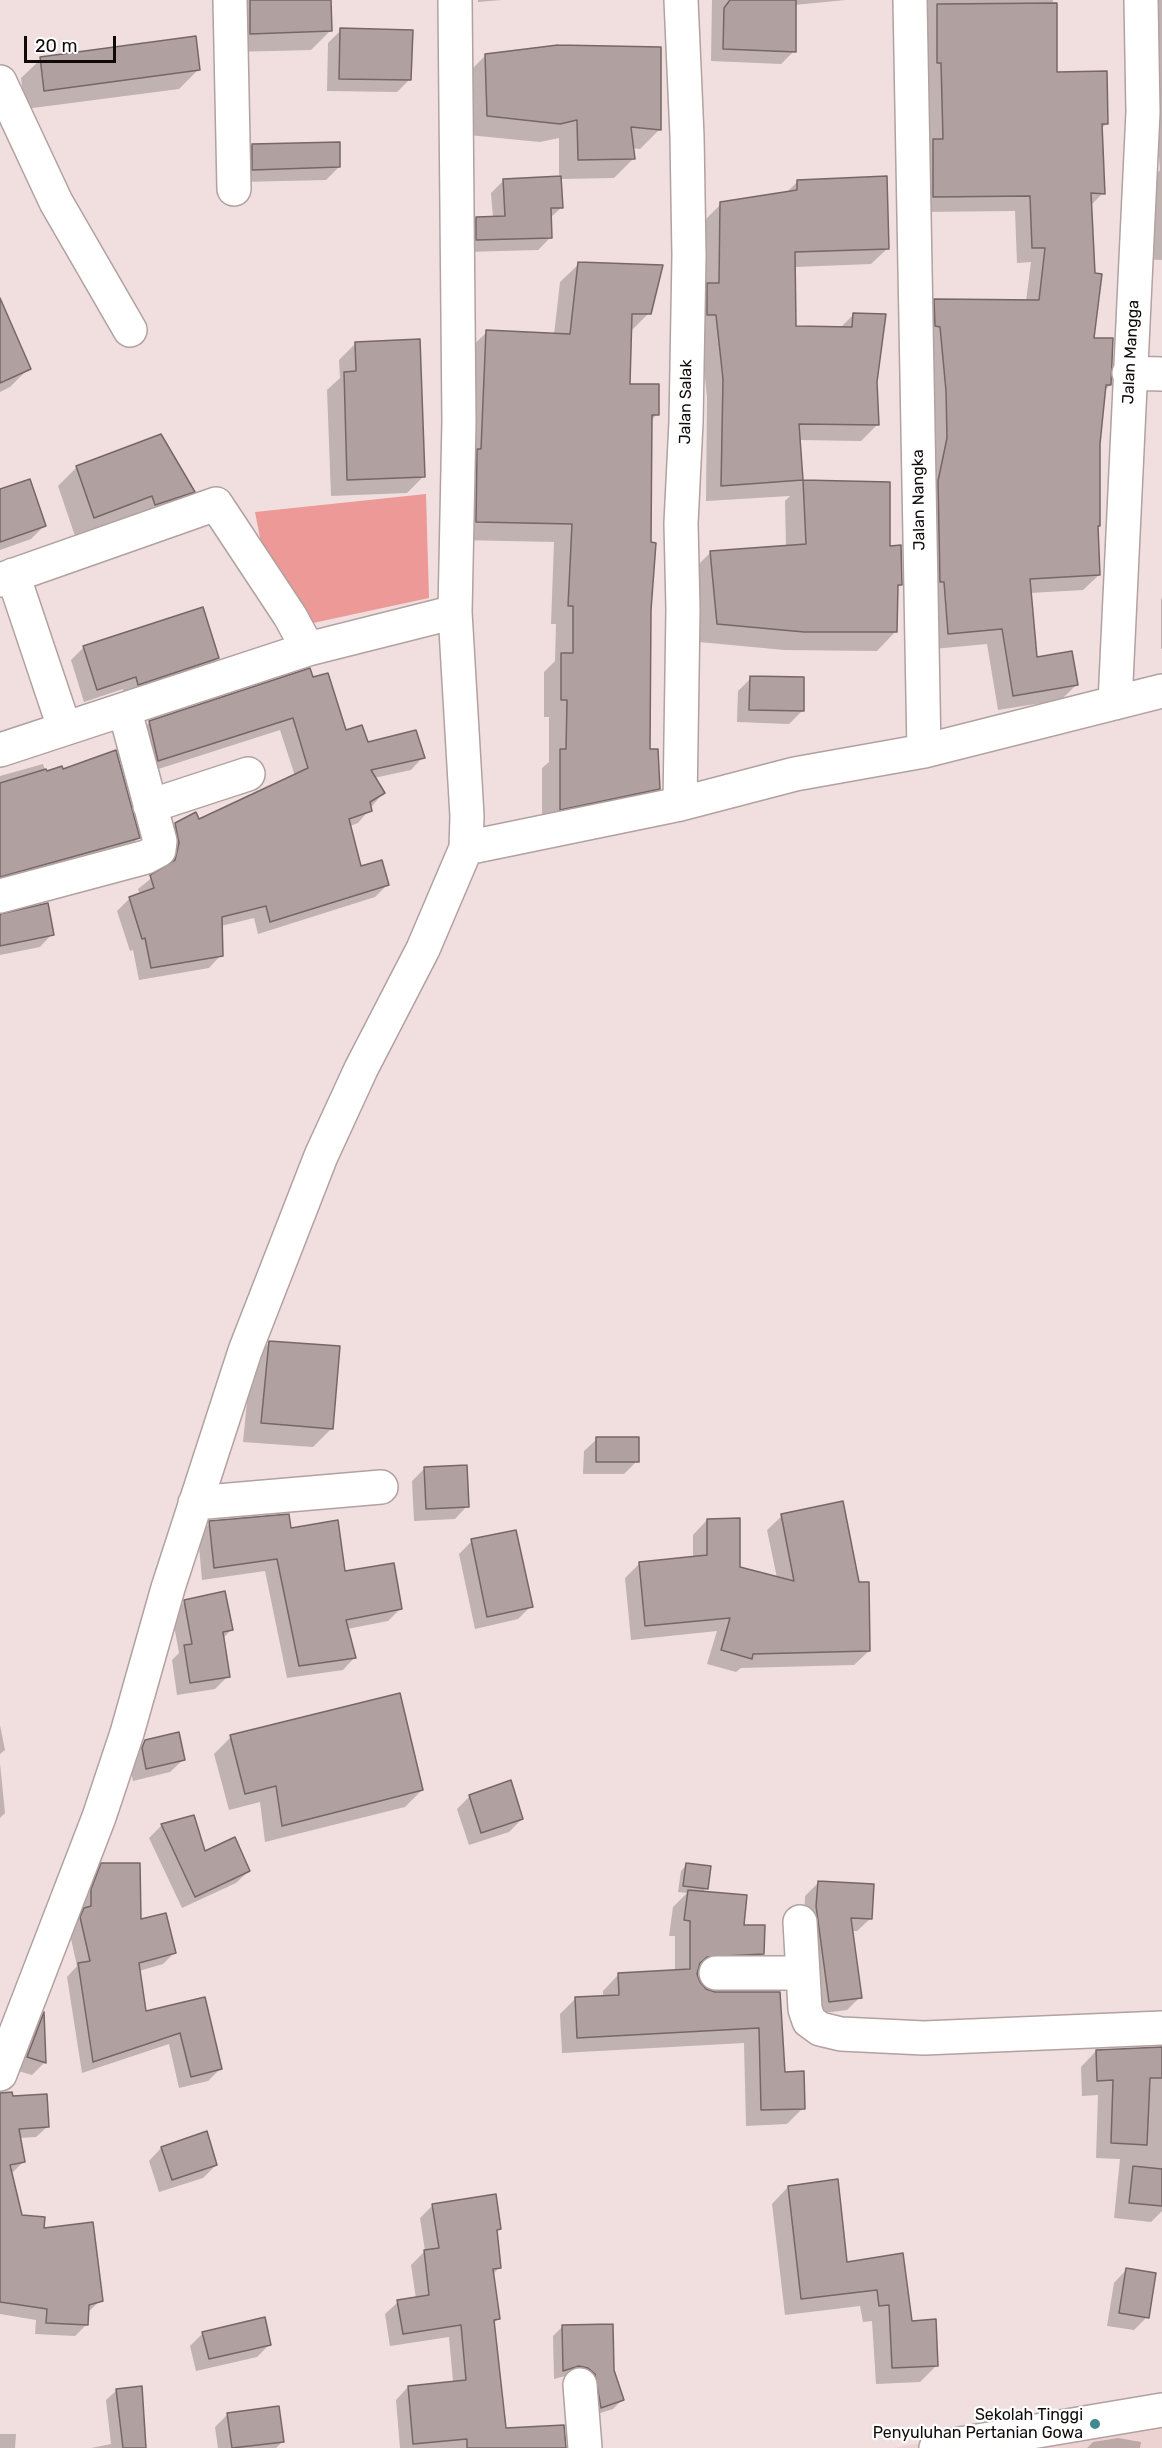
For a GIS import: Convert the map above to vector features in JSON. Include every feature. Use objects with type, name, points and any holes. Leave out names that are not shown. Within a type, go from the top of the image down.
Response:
[{"type":"street","points":[[230,0],[234,189]]},
{"type":"street","points":[[0,2074],[103,1806],[195,1503],[245,1351],[321,1156],[361,1069],[423,949],[466,848],[466,793],[455,612],[459,421],[455,0]]},
{"type":"street","name":"Jalan Salak","points":[[680,804],[683,610],[681,523],[686,422],[689,256],[681,0]]},
{"type":"street","name":"Jalan Nangka","points":[[910,0],[924,751]]},
{"type":"street","name":"Jalan Mangga","points":[[1115,703],[1129,373],[1152,142],[1142,0]]},
{"type":"street","points":[[0,82],[56,202],[129,330]]},
{"type":"street","points":[[1129,373],[1162,374]]},
{"type":"street","points":[[64,727],[6,577],[216,504],[290,616],[308,649]]},
{"type":"street","points":[[0,750],[64,727],[125,711],[308,649],[455,612]]},
{"type":"street","points":[[466,848],[680,804],[795,774],[924,751],[1162,691]]},
{"type":"street","points":[[0,896],[156,854],[160,845],[125,711]]},
{"type":"street","points":[[150,806],[248,774]]},
{"type":"street","points":[[195,1503],[381,1487]]},
{"type":"street","points":[[800,1922],[804,2009],[810,2021],[820,2029],[841,2034],[924,2038],[1162,2028]]},
{"type":"street","points":[[716,1974],[802,1973]]},
{"type":"street","points":[[580,2385],[585,2448]]},
{"type":"street","points":[[936,2448],[1162,2410]]},
{"type":"shaded area","points":[[426,494],[429,598],[313,623],[269,584],[255,512]]},
{"type":"shaded area","name":"Sekolah Tinggi Penyuluhan Pertanian Gowa","points":[[1162,2401],[1162,2448],[893,2448]]},
{"type":"building","points":[[250,0],[331,0],[332,31],[250,34]]},
{"type":"building","points":[[730,0],[796,0],[796,52],[723,49],[724,8]]},
{"type":"building","points":[[1057,3],[1057,72],[1107,71],[1108,124],[1102,124],[1105,194],[1091,193],[1095,273],[1102,274],[1094,338],[1113,338],[1111,385],[1106,385],[1100,444],[1100,526],[1098,526],[1100,575],[1030,579],[1037,657],[1072,651],[1078,685],[1013,696],[1002,629],[948,634],[944,582],[940,582],[938,481],[947,438],[946,391],[940,327],[935,326],[934,299],[1039,300],[1045,248],[1032,248],[1030,196],[933,197],[933,139],[943,139],[941,63],[937,63],[937,4]]},
{"type":"building","points":[[340,28],[413,30],[411,80],[339,79]]},
{"type":"building","points":[[196,36],[200,70],[44,91],[40,57]]},
{"type":"building","points":[[558,45],[661,47],[661,130],[631,127],[635,159],[578,160],[577,120],[560,124],[487,116],[485,54]]},
{"type":"building","points":[[340,142],[340,167],[252,170],[252,144]]},
{"type":"building","points":[[561,176],[563,208],[551,208],[552,238],[476,240],[476,217],[505,216],[503,179]]},
{"type":"building","points":[[887,176],[889,249],[795,252],[796,326],[852,327],[853,313],[886,314],[877,382],[879,425],[799,424],[803,480],[721,486],[723,379],[716,315],[707,315],[707,283],[719,283],[720,202],[797,190],[797,180]]},
{"type":"building","points":[[578,262],[663,265],[651,314],[632,314],[630,384],[659,384],[659,415],[652,415],[651,542],[656,543],[651,610],[650,749],[658,749],[660,789],[560,810],[560,749],[566,749],[567,700],[561,700],[561,653],[573,653],[573,606],[568,606],[572,524],[476,522],[477,449],[481,449],[486,330],[570,334]]},
{"type":"building","points":[[0,298],[31,369],[0,383]]},
{"type":"building","points":[[420,339],[425,477],[347,480],[344,372],[356,371],[355,342]]},
{"type":"building","points":[[161,434],[195,492],[155,505],[152,496],[94,518],[76,466]]},
{"type":"building","points":[[30,479],[46,526],[0,542],[0,489]]},
{"type":"building","points":[[803,480],[890,482],[890,546],[901,545],[902,585],[898,585],[897,632],[804,632],[717,624],[710,551],[806,544]]},
{"type":"building","points":[[203,607],[219,658],[138,685],[136,677],[97,690],[83,646]]},
{"type":"building","points":[[310,668],[313,677],[328,673],[346,730],[362,725],[368,742],[416,730],[425,758],[371,770],[385,793],[370,802],[372,811],[349,819],[361,866],[382,860],[389,885],[270,922],[266,906],[222,917],[223,956],[151,968],[145,938],[142,939],[129,897],[154,888],[150,875],[175,860],[179,843],[175,823],[196,812],[199,819],[308,768],[293,718],[158,761],[149,721]]},
{"type":"building","points":[[750,676],[804,677],[804,711],[749,710]]},
{"type":"building","points":[[116,750],[140,838],[0,877],[0,783],[46,769],[47,771],[62,766],[63,769]]},
{"type":"building","points":[[48,903],[54,935],[0,946],[0,914]]},
{"type":"building","points":[[269,1341],[340,1346],[333,1429],[261,1423]]},
{"type":"building","points":[[596,1437],[639,1437],[639,1462],[596,1462]]},
{"type":"building","points":[[467,1465],[469,1507],[426,1509],[424,1467]]},
{"type":"building","points":[[843,1501],[859,1582],[869,1582],[870,1651],[753,1654],[752,1659],[721,1650],[730,1618],[645,1626],[639,1562],[707,1555],[707,1519],[740,1518],[740,1567],[794,1581],[781,1514]]},
{"type":"building","points":[[289,1514],[291,1528],[338,1520],[345,1571],[394,1563],[402,1609],[346,1620],[356,1658],[299,1666],[277,1559],[214,1568],[209,1521]]},
{"type":"building","points":[[516,1530],[533,1607],[487,1617],[471,1539]]},
{"type":"building","points":[[225,1591],[233,1630],[223,1632],[230,1677],[190,1683],[184,1645],[192,1644],[184,1600]]},
{"type":"building","points":[[400,1693],[423,1790],[282,1826],[276,1786],[245,1794],[230,1735]]},
{"type":"building","points":[[179,1732],[185,1760],[146,1769],[142,1748],[145,1740]]},
{"type":"building","points":[[511,1780],[523,1819],[481,1833],[469,1795]]},
{"type":"building","points":[[194,1815],[205,1851],[235,1837],[250,1871],[195,1897],[161,1824]]},
{"type":"building","points":[[101,1863],[140,1863],[141,1919],[166,1913],[176,1953],[139,1963],[146,2011],[205,1997],[222,2069],[191,2077],[180,2033],[93,2062],[78,1963],[90,1961],[80,1917],[84,1908],[91,1906],[91,1889]]},
{"type":"building","points":[[686,1863],[711,1866],[708,1889],[683,1886]]},
{"type":"building","points":[[818,1881],[874,1884],[872,1919],[851,1918],[862,1998],[829,2002],[816,1906]]},
{"type":"building","points":[[688,1890],[747,1895],[744,1925],[765,1925],[764,1954],[707,1957],[700,1963],[697,1974],[706,1989],[715,1992],[780,1992],[785,2072],[804,2071],[805,2109],[761,2110],[759,2028],[577,2038],[575,1997],[619,1995],[618,1973],[690,1969],[690,1921],[684,1920]]},
{"type":"building","points":[[44,2012],[46,2063],[27,2057]]},
{"type":"building","points":[[1162,2047],[1162,2078],[1150,2078],[1147,2145],[1111,2143],[1113,2080],[1097,2081],[1096,2050]]},
{"type":"building","points":[[12,2092],[13,2096],[47,2094],[49,2127],[19,2129],[25,2162],[10,2165],[22,2215],[45,2217],[44,2228],[93,2222],[103,2301],[89,2305],[88,2325],[46,2323],[47,2309],[0,2302],[0,2093]]},
{"type":"building","points":[[207,2131],[217,2165],[172,2180],[161,2147]]},
{"type":"building","points":[[1133,2166],[1162,2169],[1162,2206],[1129,2203]]},
{"type":"building","points":[[838,2179],[847,2262],[903,2253],[912,2321],[936,2319],[938,2366],[892,2368],[889,2305],[879,2306],[877,2290],[801,2299],[788,2186]]},
{"type":"building","points":[[496,2194],[501,2229],[497,2230],[501,2268],[493,2269],[500,2319],[494,2320],[506,2428],[564,2425],[566,2448],[467,2448],[467,2439],[413,2444],[408,2386],[466,2380],[461,2325],[403,2334],[397,2300],[429,2295],[424,2250],[439,2248],[432,2204]]},
{"type":"building","points":[[1126,2268],[1156,2273],[1149,2318],[1119,2313]]},
{"type":"building","points":[[265,2317],[271,2345],[209,2359],[202,2332]]},
{"type":"building","points":[[613,2324],[614,2370],[624,2400],[601,2408],[595,2374],[588,2368],[579,2366],[563,2371],[562,2325]]},
{"type":"building","points":[[142,2386],[146,2448],[123,2448],[116,2389]]},
{"type":"building","points":[[279,2406],[284,2442],[232,2448],[227,2413]]},
{"type":"place","name":"Sekolah Tinggi Penyuluhan Pertanian Gowa","points":[[1095,2424]]}]
